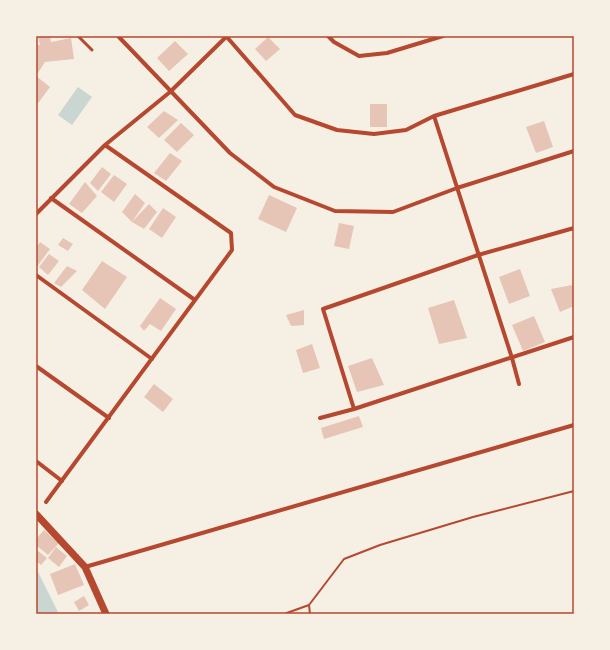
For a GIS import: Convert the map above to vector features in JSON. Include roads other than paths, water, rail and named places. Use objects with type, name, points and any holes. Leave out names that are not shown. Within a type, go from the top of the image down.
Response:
[{"type":"street","points":[[118,36],[230,153],[274,187],[335,211],[393,212],[456,188],[574,151]]},
{"type":"street","points":[[36,214],[105,145],[170,92],[226,36],[295,115],[337,130],[374,134],[406,130],[434,116],[574,74]]},
{"type":"street","points":[[328,36],[334,42],[359,56],[388,53],[444,36]]},
{"type":"street","points":[[434,116],[519,384]]},
{"type":"street","points":[[46,502],[232,250],[230,233],[105,145]]},
{"type":"street","points":[[51,198],[195,300]]},
{"type":"street","points":[[354,409],[323,309],[478,255],[574,228]]},
{"type":"street","points":[[36,275],[152,359]]},
{"type":"street","points":[[320,418],[354,409],[574,337]]},
{"type":"street","points":[[36,366],[109,418]]},
{"type":"street","points":[[85,567],[574,425]]},
{"type":"street","points":[[36,461],[62,481]]},
{"type":"street","points":[[36,514],[85,567],[106,614]]},
{"type":"lane","points":[[78,36],[92,50]]}]
